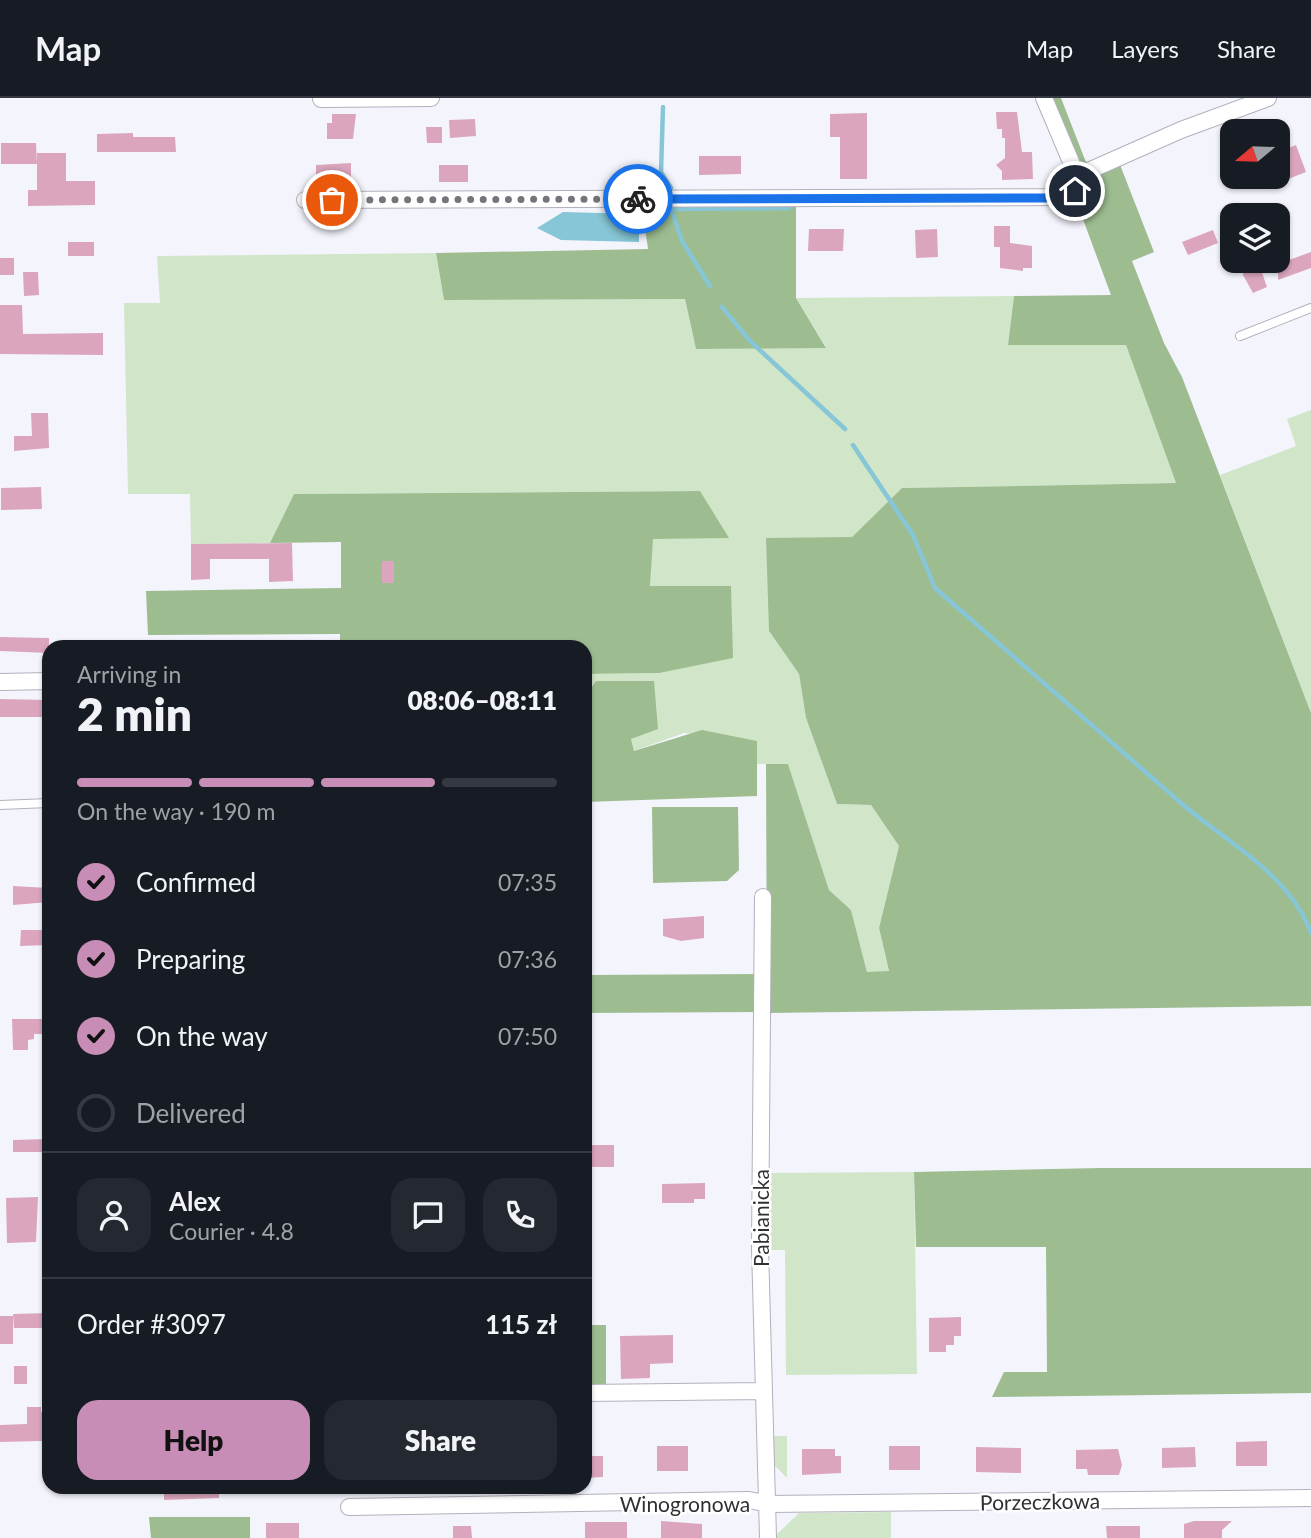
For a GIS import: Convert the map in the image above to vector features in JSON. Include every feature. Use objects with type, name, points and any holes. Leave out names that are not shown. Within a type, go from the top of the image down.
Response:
[{"type":"street","points":[[321,99],[431,98]]},
{"type":"street","points":[[1044,98],[1076,183]]},
{"type":"street","points":[[305,200],[1068,197],[1076,183],[1181,130],[1268,98]]},
{"type":"street","points":[[0,682],[42,681]]},
{"type":"street","name":"Pabianicka","points":[[763,897],[762,1391],[769,1504],[768,1538]]},
{"type":"street","points":[[592,1393],[762,1391]]},
{"type":"street","name":"Porzeczkowa","points":[[769,1504],[1311,1498]]},
{"type":"street","name":"Winogronowa","points":[[349,1507],[749,1500],[769,1504]]},
{"type":"lane","points":[[1240,336],[1311,308]]},
{"type":"lane","points":[[0,805],[42,803]]},
{"type":"green space","points":[[1044,98],[1061,98],[1089,170],[1117,157],[1154,252],[1132,261],[1164,343],[1182,377],[1311,713],[1311,1006],[767,1013],[766,764],[788,764],[829,890],[851,910],[867,972],[889,971],[879,928],[899,846],[871,805],[837,804],[806,718],[799,674],[769,631],[766,538],[852,537],[902,488],[1176,483],[1126,345],[1008,345],[1014,296],[1111,295],[1077,203],[1065,203],[1075,191]]},
{"type":"green space","points":[[796,205],[796,298],[826,348],[696,349],[685,299],[444,300],[436,253],[648,249],[642,207]]},
{"type":"green space","points":[[436,253],[444,300],[685,299],[696,349],[826,347],[796,298],[1014,296],[1008,345],[1126,345],[1176,483],[902,488],[852,537],[769,631],[799,674],[806,718],[837,804],[871,805],[899,846],[879,928],[889,972],[867,972],[851,910],[829,890],[788,764],[757,764],[757,741],[684,733],[634,751],[631,739],[596,681],[592,686],[592,674],[659,673],[650,587],[652,539],[700,491],[294,494],[270,543],[191,544],[190,494],[128,494],[124,303],[160,303],[157,256]]},
{"type":"green space","points":[[1311,410],[1311,713],[1220,475],[1296,446],[1287,419]]},
{"type":"green space","points":[[700,491],[729,538],[653,539],[650,586],[731,586],[733,658],[659,673],[592,674],[592,640],[340,640],[340,634],[148,635],[146,591],[341,588],[341,542],[270,543],[294,494]]},
{"type":"green space","points":[[596,681],[654,681],[658,729],[631,739],[634,751],[702,730],[757,741],[757,796],[592,802],[592,686]]},
{"type":"green space","points":[[652,807],[738,807],[739,870],[727,881],[653,883]]},
{"type":"green space","points":[[759,974],[758,1012],[592,1013],[592,975]]},
{"type":"green space","points":[[1101,1168],[1311,1168],[1311,1393],[992,1397],[1004,1372],[1047,1372],[1046,1247],[916,1247],[914,1172]]},
{"type":"green space","points":[[914,1172],[917,1374],[786,1375],[785,1250],[764,1250],[765,1173]]},
{"type":"green space","points":[[592,1325],[606,1325],[606,1388],[592,1388]]},
{"type":"green space","points":[[770,1436],[787,1436],[787,1478],[771,1462]]},
{"type":"green space","points":[[891,1512],[891,1538],[773,1538],[799,1513]]},
{"type":"green space","points":[[149,1517],[250,1517],[250,1538],[151,1538]]},
{"type":"water","points":[[563,212],[639,214],[639,242],[561,240],[537,228]]},
{"type":"building","points":[[996,112],[1017,112],[1022,152],[1032,152],[1033,179],[1002,180],[1002,171],[996,165],[1005,158],[1005,138],[1002,138],[1002,129],[997,129]]},
{"type":"building","points":[[867,113],[867,179],[840,179],[840,137],[830,137],[830,114]]},
{"type":"building","points":[[332,114],[356,114],[353,139],[327,139],[327,123],[332,123]]},
{"type":"building","points":[[475,119],[476,136],[450,138],[449,120]]},
{"type":"building","points":[[426,127],[442,127],[442,143],[427,143]]},
{"type":"building","points":[[133,133],[133,137],[175,137],[176,152],[97,152],[97,134]]},
{"type":"building","points":[[1,143],[36,143],[37,164],[1,164]]},
{"type":"building","points":[[1296,145],[1306,172],[1290,178],[1290,147]]},
{"type":"building","points":[[37,153],[66,153],[66,181],[95,181],[95,205],[28,206],[28,190],[37,190]]},
{"type":"building","points":[[699,156],[741,156],[741,174],[699,175]]},
{"type":"building","points":[[351,163],[351,181],[316,180],[316,165]]},
{"type":"building","points":[[439,165],[468,165],[468,182],[439,182]]},
{"type":"building","points":[[994,226],[1010,226],[1010,243],[1032,246],[1032,268],[1023,268],[1023,271],[1000,268],[1000,247],[994,247]]},
{"type":"building","points":[[809,229],[844,229],[843,251],[808,251]]},
{"type":"building","points":[[937,229],[938,257],[916,258],[915,230]]},
{"type":"building","points":[[1213,230],[1218,243],[1188,255],[1182,242]]},
{"type":"building","points":[[68,242],[94,242],[94,256],[68,256]]},
{"type":"building","points":[[1311,252],[1311,268],[1278,280],[1278,273],[1290,273],[1290,260]]},
{"type":"building","points":[[0,258],[14,258],[14,275],[0,275]]},
{"type":"building","points":[[23,272],[38,272],[39,295],[24,296]]},
{"type":"building","points":[[1262,273],[1267,287],[1253,293],[1243,275]]},
{"type":"building","points":[[0,305],[22,305],[23,334],[103,333],[103,355],[0,354]]},
{"type":"building","points":[[31,413],[48,413],[49,448],[14,451],[14,436],[32,436]]},
{"type":"building","points":[[41,487],[42,509],[1,510],[1,488]]},
{"type":"building","points":[[292,543],[293,581],[269,582],[269,559],[210,559],[210,579],[191,580],[191,544]]},
{"type":"building","points":[[382,561],[394,561],[394,583],[382,583]]},
{"type":"building","points":[[0,637],[49,638],[42,640],[42,653],[0,651]]},
{"type":"building","points":[[0,699],[42,700],[42,717],[0,717]]},
{"type":"building","points":[[13,886],[42,888],[42,903],[13,905]]},
{"type":"building","points":[[704,916],[704,938],[681,941],[663,936],[663,919]]},
{"type":"building","points":[[21,930],[42,930],[42,945],[20,946]]},
{"type":"building","points":[[12,1019],[42,1019],[42,1034],[34,1034],[34,1039],[28,1040],[28,1050],[13,1050]]},
{"type":"building","points":[[42,1139],[42,1152],[13,1152],[13,1140]]},
{"type":"building","points":[[592,1145],[614,1145],[614,1167],[592,1167]]},
{"type":"building","points":[[705,1183],[705,1199],[694,1199],[694,1203],[662,1203],[662,1184]]},
{"type":"building","points":[[38,1197],[36,1242],[7,1243],[6,1198]]},
{"type":"building","points":[[42,1313],[42,1328],[14,1328],[13,1314]]},
{"type":"building","points":[[0,1316],[13,1316],[13,1344],[0,1344]]},
{"type":"building","points":[[961,1317],[961,1336],[954,1336],[954,1345],[946,1345],[946,1352],[929,1352],[929,1318]]},
{"type":"building","points":[[673,1335],[673,1363],[650,1364],[650,1378],[621,1379],[620,1336]]},
{"type":"building","points":[[14,1366],[27,1366],[27,1384],[14,1384]]},
{"type":"building","points":[[27,1407],[41,1407],[42,1441],[0,1442],[0,1425],[27,1424]]},
{"type":"building","points":[[1267,1441],[1267,1466],[1236,1466],[1236,1442]]},
{"type":"building","points":[[657,1446],[688,1446],[688,1471],[657,1471]]},
{"type":"building","points":[[889,1446],[920,1446],[920,1470],[889,1470]]},
{"type":"building","points":[[976,1447],[1021,1448],[1021,1473],[976,1472]]},
{"type":"building","points":[[1195,1447],[1196,1467],[1162,1468],[1162,1448]]},
{"type":"building","points":[[802,1449],[835,1449],[835,1456],[841,1456],[841,1473],[802,1475]]},
{"type":"building","points":[[1118,1449],[1122,1465],[1119,1475],[1088,1475],[1087,1469],[1076,1469],[1076,1450]]},
{"type":"building","points":[[592,1456],[603,1456],[603,1477],[592,1478]]},
{"type":"building","points":[[164,1494],[219,1494],[219,1498],[164,1500]]},
{"type":"building","points":[[661,1521],[702,1524],[702,1538],[661,1538]]},
{"type":"building","points":[[1194,1521],[1232,1521],[1222,1530],[1222,1538],[1184,1538],[1184,1524]]},
{"type":"building","points":[[585,1522],[627,1522],[627,1538],[585,1538]]},
{"type":"building","points":[[266,1523],[299,1523],[299,1538],[266,1538]]},
{"type":"building","points":[[453,1526],[471,1526],[472,1538],[453,1538]]},
{"type":"building","points":[[1106,1526],[1140,1526],[1140,1538],[1107,1538]]},
{"type":"waterway","points":[[663,107],[661,172],[671,188]]},
{"type":"waterway","points":[[710,286],[682,241],[671,209],[789,208]]},
{"type":"waterway","points":[[722,307],[750,341],[845,429]]},
{"type":"waterway","points":[[853,445],[913,535],[935,588],[1181,803],[1255,860],[1288,893],[1311,933]]},
{"type":"way so far","points":[[332,200],[638,199]]},
{"type":"route","points":[[638,199],[1053,198],[1068,197],[1075,191]]}]
